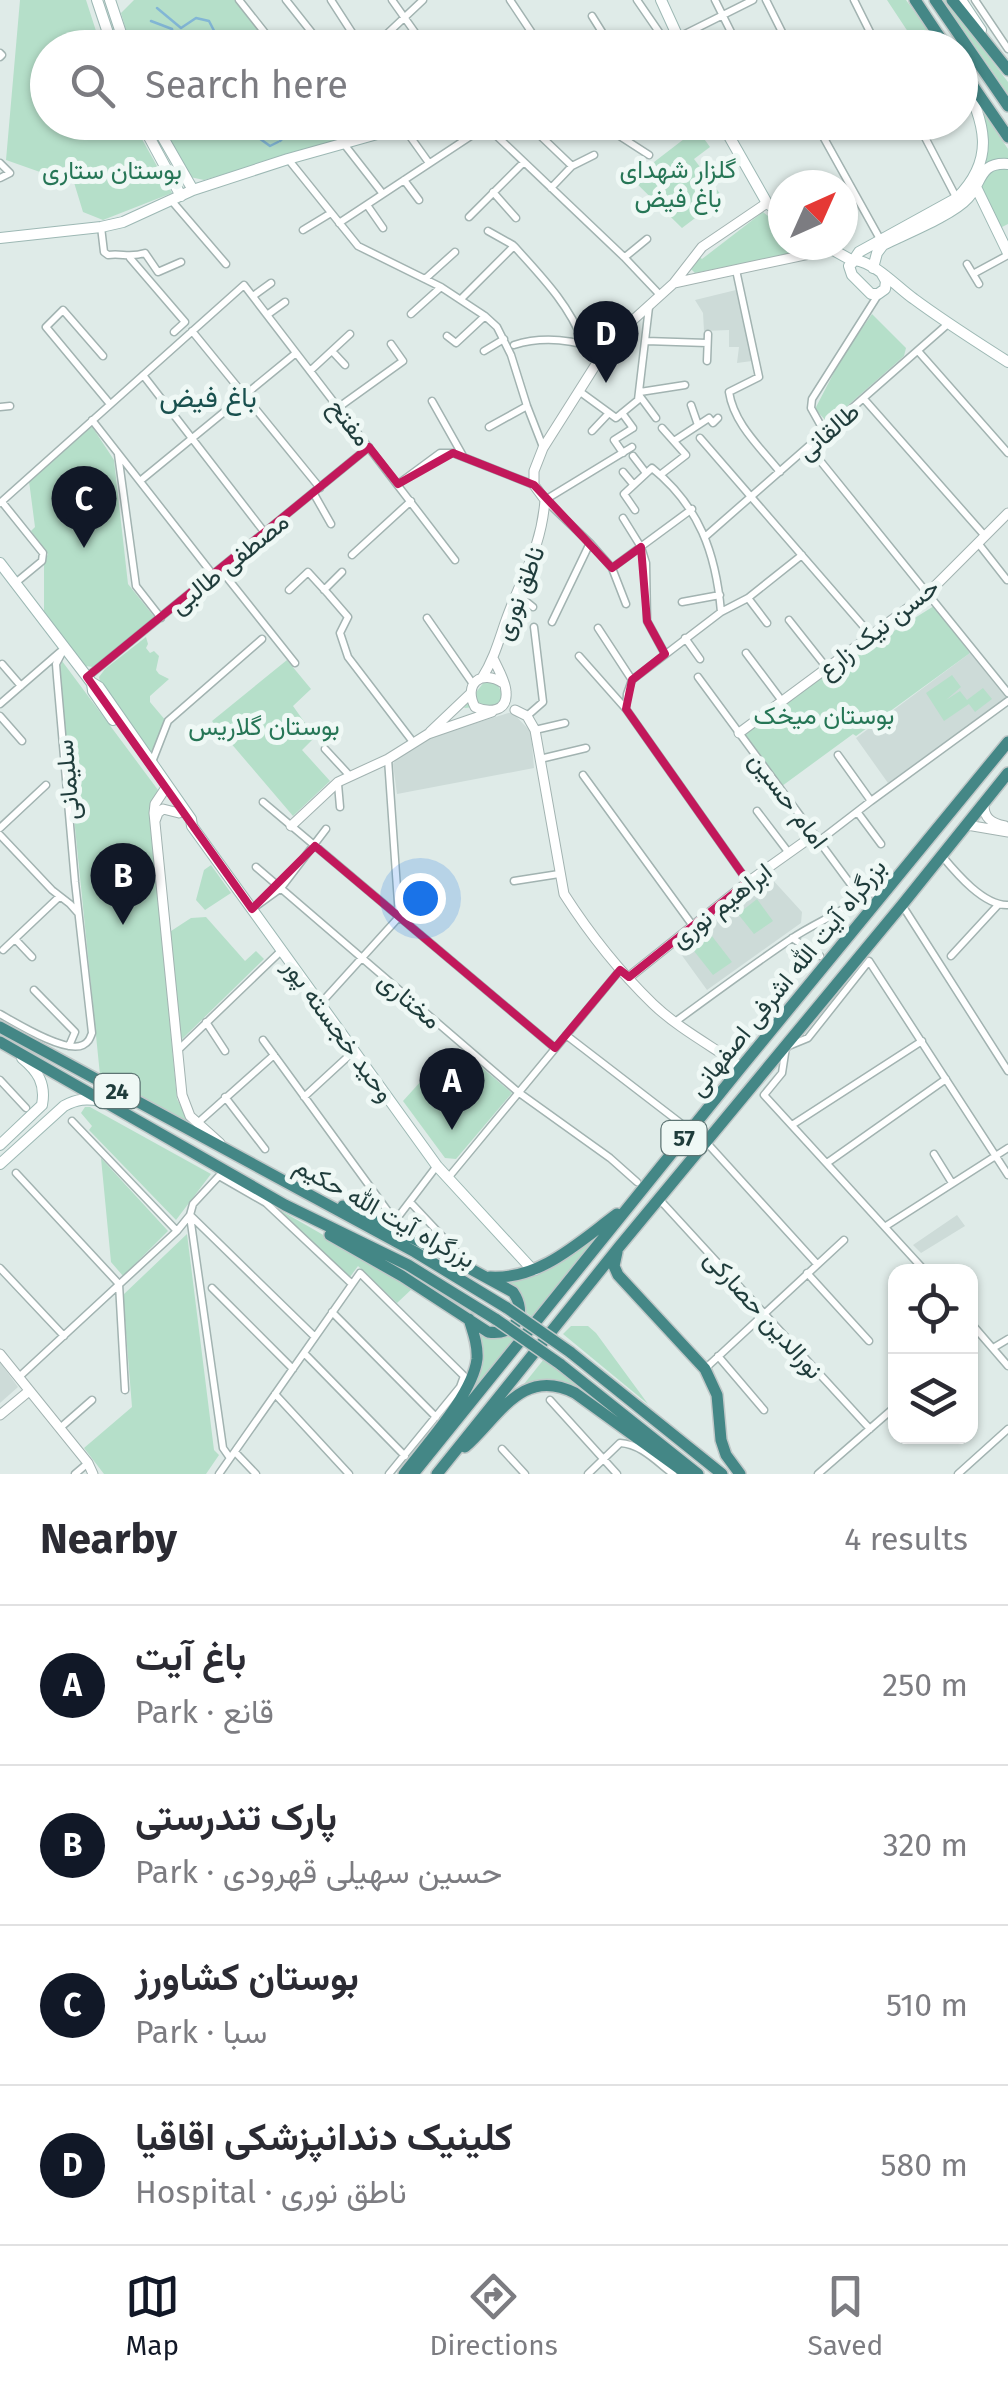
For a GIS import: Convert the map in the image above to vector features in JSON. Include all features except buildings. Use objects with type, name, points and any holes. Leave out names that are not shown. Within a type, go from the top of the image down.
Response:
[{"type":"highway","points":[[915,0],[935,30]]},
{"type":"highway","points":[[935,0],[956,30]]},
{"type":"highway","points":[[952,0],[977,30]]},
{"type":"highway","points":[[978,32],[1008,70]]},
{"type":"highway","points":[[978,62],[1008,106]]},
{"type":"highway","points":[[978,95],[1008,136]]},
{"type":"highway","name":"بزرگراه آیت الله اشرفی اصفهانی","points":[[413,1474],[1008,742]]},
{"type":"highway","name":"بزرگراه آیت الله اشرفی اصفهانی","points":[[440,1470],[1008,773]]},
{"type":"highway","points":[[860,923],[861,936],[876,936]]},
{"type":"highway","points":[[838,950],[852,949],[853,964]]},
{"type":"highway","name":"بزرگراه آیت الله حکیم","points":[[0,1027],[415,1252],[507,1308],[570,1352],[722,1474]]},
{"type":"highway","name":"بزرگراه آیت الله حکیم","points":[[5,1045],[285,1206],[408,1265],[497,1320],[560,1364],[698,1474]]},
{"type":"highway","points":[[285,1206],[480,1328],[495,1334],[512,1328],[518,1320],[517,1297],[506,1287],[368,1216],[302,1191]]},
{"type":"highway","points":[[485,1277],[506,1278],[536,1270],[629,1206]]},
{"type":"highway","points":[[619,1247],[614,1266],[618,1275],[705,1370],[716,1389],[721,1440],[740,1474]]},
{"type":"highway","points":[[404,1474],[470,1384],[477,1352],[470,1319]]},
{"type":"highway","points":[[440,1470],[512,1398],[538,1385],[555,1385],[575,1393],[686,1474]]},
{"type":"main road","points":[[97,0],[107,30]]},
{"type":"main road","points":[[110,0],[120,30]]},
{"type":"main road","points":[[661,0],[675,30]]},
{"type":"main road","points":[[961,0],[988,44]]},
{"type":"main road","points":[[852,267],[858,252],[958,206],[970,196],[984,137],[978,115]]},
{"type":"main road","points":[[153,140],[178,178],[192,190]]},
{"type":"main road","points":[[162,140],[178,178],[176,198]]},
{"type":"main road","points":[[0,238],[101,228],[123,222],[192,190],[355,140]]},
{"type":"main road","points":[[731,140],[767,204]]},
{"type":"main road","points":[[880,293],[886,281],[878,271],[877,253],[882,242],[956,198],[987,168],[1008,164]]},
{"type":"main road","points":[[972,186],[1003,230],[1008,254]]},
{"type":"main road","points":[[846,260],[867,292],[897,293],[914,299]]},
{"type":"main road","points":[[852,267],[861,260],[1008,362]]},
{"type":"main road","name":"وحید خجسته پور","points":[[0,563],[99,688],[151,763],[186,823],[192,826],[437,1166],[536,1270]]},
{"type":"main road","name":"وحید خجسته پور","points":[[89,680],[93,691],[191,819],[192,826]]},
{"type":"main road","points":[[5,1045],[36,1071],[44,1089],[42,1105]]},
{"type":"main road","points":[[0,1164],[52,1115],[76,1100],[102,1101]]},
{"type":"main road","points":[[0,1145],[42,1105],[54,1104],[52,1115]]},
{"type":"street","points":[[239,0],[263,30]]},
{"type":"street","points":[[286,0],[310,30]]},
{"type":"street","points":[[331,0],[350,30]]},
{"type":"street","points":[[392,0],[413,30]]},
{"type":"street","points":[[391,30],[423,0]]},
{"type":"street","points":[[510,0],[530,30]]},
{"type":"street","points":[[637,0],[658,30]]},
{"type":"street","points":[[715,0],[730,30]]},
{"type":"street","points":[[700,30],[753,0]]},
{"type":"street","points":[[766,0],[781,30]]},
{"type":"street","points":[[854,0],[869,30]]},
{"type":"street","points":[[975,0],[1007,45]]},
{"type":"street","points":[[592,16],[601,30]]},
{"type":"street","points":[[413,140],[429,164]]},
{"type":"street","points":[[339,223],[462,140]]},
{"type":"street","points":[[500,140],[660,295]]},
{"type":"street","points":[[545,140],[572,166]]},
{"type":"street","points":[[625,140],[648,155]]},
{"type":"street","points":[[825,140],[882,242]]},
{"type":"street","points":[[927,140],[956,198]]},
{"type":"street","points":[[347,142],[383,194]]},
{"type":"street","points":[[551,188],[572,166],[594,155]]},
{"type":"street","points":[[288,159],[364,251],[462,299],[496,327],[504,339],[544,448]]},
{"type":"street","points":[[0,163],[10,173],[0,178]]},
{"type":"street","points":[[469,217],[523,163]]},
{"type":"street","points":[[404,180],[419,200]]},
{"type":"street","points":[[493,192],[516,218]]},
{"type":"street","points":[[176,198],[226,264]]},
{"type":"street","points":[[534,485],[534,470],[544,448],[612,339],[674,283],[702,247],[767,204]]},
{"type":"street","points":[[367,205],[384,228]]},
{"type":"street","points":[[303,230],[331,213]]},
{"type":"street","points":[[101,228],[106,254],[130,258],[185,322],[174,332]]},
{"type":"street","points":[[488,232],[514,246],[564,304],[582,342]]},
{"type":"street","points":[[624,257],[647,239]]},
{"type":"street","points":[[462,299],[514,246]]},
{"type":"street","points":[[424,279],[456,252]]},
{"type":"street","points":[[130,258],[145,254],[158,272],[181,262]]},
{"type":"street","points":[[973,274],[1008,254]]},
{"type":"street","points":[[674,283],[772,260]]},
{"type":"street","points":[[967,264],[979,284]]},
{"type":"street","points":[[736,269],[759,378],[728,392],[736,418],[780,472]]},
{"type":"street","points":[[253,296],[271,283]]},
{"type":"street","name":"مفتح","points":[[192,331],[244,285],[455,560]]},
{"type":"street","points":[[410,314],[441,287]]},
{"type":"street","points":[[825,433],[811,408],[812,399],[880,293]]},
{"type":"street","points":[[268,315],[285,302]]},
{"type":"street","points":[[649,306],[639,396],[656,418]]},
{"type":"street","points":[[103,356],[64,310],[46,327],[110,404]]},
{"type":"street","points":[[446,336],[456,343],[484,316]]},
{"type":"street","name":"طالقانی","points":[[706,536],[949,323]]},
{"type":"street","points":[[19,580],[42,561],[44,553],[1,502],[192,331],[317,491],[331,524]]},
{"type":"street","points":[[310,371],[350,334]]},
{"type":"street","points":[[646,341],[708,338],[708,361]]},
{"type":"street","points":[[484,351],[504,339]]},
{"type":"street","points":[[514,345],[528,340],[582,342],[603,352]]},
{"type":"street","points":[[338,408],[404,360],[392,344]]},
{"type":"street","points":[[918,350],[1008,454]]},
{"type":"street","points":[[332,351],[344,365]]},
{"type":"street","points":[[140,481],[296,353]]},
{"type":"street","points":[[143,375],[265,533]]},
{"type":"street","points":[[579,391],[616,418],[639,396],[685,385]]},
{"type":"street","points":[[864,399],[982,539],[1007,580]]},
{"type":"street","points":[[432,400],[464,458]]},
{"type":"street","points":[[691,405],[698,425]]},
{"type":"street","points":[[0,407],[10,406]]},
{"type":"street","points":[[489,426],[527,406]]},
{"type":"street","points":[[592,430],[609,413]]},
{"type":"street","points":[[622,413],[633,428],[614,440],[622,453]]},
{"type":"street","points":[[674,441],[709,418],[713,423],[718,418]]},
{"type":"street","points":[[92,420],[214,576]]},
{"type":"street","points":[[660,475],[686,455],[662,428]]},
{"type":"street","points":[[700,438],[872,636]]},
{"type":"street","name":"مصطفی طالبی","points":[[89,680],[369,447]]},
{"type":"street","points":[[809,447],[1008,692]]},
{"type":"street","points":[[398,484],[440,453],[453,452],[534,485],[612,568],[626,604]]},
{"type":"street","points":[[546,500],[622,453],[632,452],[646,473]]},
{"type":"street","points":[[118,453],[136,586],[161,618]]},
{"type":"street","points":[[634,510],[624,494],[652,468],[692,509],[706,536],[722,612]]},
{"type":"street","points":[[623,472],[633,484]]},
{"type":"street","name":"ناطق نوری","points":[[428,734],[494,660],[536,552],[546,500]]},
{"type":"street","points":[[352,556],[412,501]]},
{"type":"street","points":[[612,568],[692,509]]},
{"type":"street","name":"حسن نیک زارع","points":[[739,733],[927,594],[1008,514]]},
{"type":"street","points":[[622,518],[642,546],[646,563],[646,621],[665,654]]},
{"type":"street","points":[[552,622],[590,543]]},
{"type":"street","points":[[626,709],[632,680],[802,555]]},
{"type":"street","points":[[221,570],[295,664]]},
{"type":"street","points":[[289,590],[308,572],[348,617],[340,633],[348,657],[414,742]]},
{"type":"street","points":[[328,594],[342,572]]},
{"type":"street","points":[[517,594],[532,607]]},
{"type":"street","points":[[682,602],[720,595]]},
{"type":"street","points":[[748,598],[768,623]]},
{"type":"street","points":[[428,618],[475,685],[475,708],[516,710],[527,716],[535,730],[558,874],[577,915],[653,1004],[736,1063],[738,1071]]},
{"type":"street","points":[[789,620],[827,668]]},
{"type":"street","points":[[527,716],[543,702],[534,627]]},
{"type":"street","points":[[598,628],[632,680]]},
{"type":"street","points":[[151,763],[168,720],[262,638]]},
{"type":"street","points":[[685,638],[700,659]]},
{"type":"street","points":[[0,704],[65,648]]},
{"type":"street","name":"سلیمانی","points":[[65,648],[56,664],[92,1032],[83,1045],[69,1046]]},
{"type":"street","points":[[746,653],[782,701]]},
{"type":"street","points":[[579,656],[626,709],[748,882]]},
{"type":"street","points":[[494,660],[516,710]]},
{"type":"street","points":[[2,664],[21,686]]},
{"type":"street","points":[[475,685],[491,677],[505,686]]},
{"type":"street","name":"امام حسین","points":[[698,677],[857,890],[877,893],[893,885]]},
{"type":"street","points":[[291,826],[338,782],[388,759],[428,734],[495,711],[506,698],[505,686]]},
{"type":"street","points":[[817,838],[858,813],[1008,701]]},
{"type":"street","points":[[0,716],[22,741]]},
{"type":"street","points":[[535,730],[565,723]]},
{"type":"street","points":[[540,760],[586,748]]},
{"type":"street","points":[[325,750],[350,776]]},
{"type":"street","points":[[838,755],[871,801]]},
{"type":"street","points":[[320,1004],[399,917],[388,759]]},
{"type":"street","points":[[584,775],[693,926]]},
{"type":"street","points":[[338,782],[340,808]]},
{"type":"street","points":[[46,785],[0,831],[78,914]]},
{"type":"street","points":[[165,789],[154,808],[182,1095],[190,1116],[234,1154]]},
{"type":"street","points":[[264,802],[555,1048]]},
{"type":"street","points":[[984,802],[989,820],[1008,830]]},
{"type":"street","points":[[155,824],[163,809],[179,813]]},
{"type":"street","points":[[757,811],[789,853]]},
{"type":"street","points":[[858,813],[881,844]]},
{"type":"street","points":[[967,825],[1008,830]]},
{"type":"street","points":[[252,909],[281,888],[326,829]]},
{"type":"street","name":"ابراهیم نوری","points":[[624,974],[789,853],[817,838]]},
{"type":"street","points":[[942,856],[964,881],[998,906]]},
{"type":"street","name":"مختاری","points":[[256,866],[518,1092],[638,1182]]},
{"type":"street","points":[[514,881],[558,874]]},
{"type":"street","points":[[52,890],[71,888],[75,882]]},
{"type":"street","points":[[9,944],[59,897]]},
{"type":"street","points":[[675,1022],[792,938],[859,899]]},
{"type":"street","points":[[951,956],[998,906],[1008,905]]},
{"type":"street","points":[[902,906],[1008,1072]]},
{"type":"street","points":[[0,934],[32,957]]},
{"type":"street","points":[[792,938],[820,956]]},
{"type":"street","points":[[176,1052],[282,950]]},
{"type":"street","points":[[919,1264],[764,1095],[782,1073],[786,1047],[808,1038],[870,961],[1008,1175]]},
{"type":"street","points":[[448,1178],[566,1035],[624,974]]},
{"type":"street","points":[[0,1014],[48,1040],[69,1046],[75,1032],[34,990]]},
{"type":"street","points":[[206,1022],[226,1051]]},
{"type":"street","points":[[566,1035],[682,1126],[683,1140]]},
{"type":"street","points":[[263,1040],[395,1221],[437,1166]]},
{"type":"street","points":[[792,1125],[922,1041]]},
{"type":"street","points":[[304,1097],[354,1051]]},
{"type":"street","points":[[201,1120],[274,1056]]},
{"type":"street","points":[[827,1162],[946,1079]]},
{"type":"street","points":[[0,1080],[26,1108]]},
{"type":"street","points":[[226,1097],[265,1150]]},
{"type":"street","points":[[72,1121],[177,1231]]},
{"type":"street","points":[[706,1142],[817,1264]]},
{"type":"street","points":[[886,1226],[1008,1148]]},
{"type":"street","points":[[934,1154],[952,1183]]},
{"type":"street","points":[[16,1172],[119,1284],[124,1390]]},
{"type":"street","points":[[256,1474],[222,1448],[190,1215],[193,1204],[219,1176],[266,1203],[352,1284]]},
{"type":"street","name":"نورالدین حصارکی","points":[[659,1199],[870,1430]]},
{"type":"street","points":[[410,1202],[457,1252]]},
{"type":"street","points":[[18,1378],[190,1215]]},
{"type":"street","points":[[190,1215],[316,1337]]},
{"type":"street","points":[[708,1366],[844,1240]]},
{"type":"street","points":[[0,1268],[64,1336]]},
{"type":"street","points":[[219,1474],[360,1273],[464,1376],[460,1387],[389,1474]]},
{"type":"street","points":[[807,1273],[868,1341]]},
{"type":"street","points":[[212,1288],[293,1370]]},
{"type":"street","points":[[332,1312],[436,1417]]},
{"type":"street","points":[[978,1330],[1008,1366]]},
{"type":"street","points":[[994,1348],[1008,1339]]},
{"type":"street","points":[[304,1353],[405,1456]]},
{"type":"street","points":[[0,1354],[101,1474]]},
{"type":"street","points":[[718,1356],[764,1410]]},
{"type":"street","points":[[0,1415],[28,1391]]},
{"type":"street","points":[[276,1394],[349,1474]]},
{"type":"street","points":[[60,1429],[92,1400]]},
{"type":"street","points":[[550,1400],[617,1474]]},
{"type":"street","points":[[818,1474],[888,1413]]},
{"type":"street","points":[[958,1474],[1008,1429]]},
{"type":"street","points":[[588,1474],[620,1443],[644,1451],[673,1474]]},
{"type":"street","points":[[502,1449],[525,1474]]},
{"type":"street","points":[[75,1474],[88,1463]]},
{"type":"street","points":[[88,1463],[93,1474]]},
{"type":"highlighted area","points":[[369,447],[398,484],[453,453],[534,485],[612,568],[641,547],[647,621],[665,654],[632,680],[626,709],[748,882],[629,977],[620,970],[555,1048],[315,846],[252,909],[87,677]]},
{"type":"shaded area","points":[[736,290],[752,361],[737,363],[739,347],[729,347],[729,330],[704,331],[703,313],[695,300]]},
{"type":"shaded area","points":[[970,653],[1008,698],[888,783],[856,738]]},
{"type":"shaded area","points":[[512,712],[531,732],[534,768],[397,794],[393,764],[415,742]]},
{"type":"shaded area","points":[[767,878],[802,912],[801,923],[707,990],[678,950]]},
{"type":"shaded area","points":[[957,1215],[965,1226],[921,1253],[913,1245]]},
{"type":"shaded area","points":[[0,1362],[18,1387],[0,1403]]},
{"type":"green space","name":"بوستان ستاری","points":[[20,0],[86,0],[96,30],[30,30],[30,140],[142,140],[172,193],[103,220],[83,212],[69,166],[40,172],[6,160]]},
{"type":"green space","points":[[134,0],[235,0],[259,30],[126,30],[121,13]]},
{"type":"green space","points":[[887,0],[906,0],[928,30],[907,30]]},
{"type":"green space","points":[[943,0],[969,30],[964,30]]},
{"type":"green space","points":[[978,42],[1008,82],[1008,94],[978,51]]},
{"type":"green space","points":[[978,104],[1008,149],[1008,162],[983,168]]},
{"type":"green space","points":[[169,140],[340,140],[204,180],[190,177]]},
{"type":"green space","name":"گلزار شهدای باغ فیض","points":[[683,140],[705,140],[710,147],[694,159],[721,195],[682,228],[632,179]]},
{"type":"green space","points":[[1008,167],[1008,224],[1000,228],[980,184],[987,171]]},
{"type":"green space","points":[[763,212],[768,216],[768,258],[695,273],[689,267],[698,256],[702,259]]},
{"type":"green space","points":[[872,314],[906,348],[904,356],[828,423],[815,409],[842,357]]},
{"type":"green space","points":[[91,425],[114,460],[128,584],[156,619],[93,667],[85,666],[44,611],[44,563],[48,554],[31,531],[35,527],[29,481]]},
{"type":"green space","name":"بوستان میخک","points":[[934,606],[970,653],[782,786],[744,733],[839,663]]},
{"type":"green space","points":[[146,637],[146,648],[159,656],[156,670],[169,679],[150,696],[150,702],[166,721],[150,755],[101,686],[99,677]]},
{"type":"green space","name":"بوستان گلاریس","points":[[287,660],[311,689],[293,706],[315,737],[302,750],[330,781],[293,816],[212,721]]},
{"type":"green space","points":[[62,661],[158,790],[150,811],[177,1099],[185,1114],[207,1134],[100,1075],[59,669]]},
{"type":"green space","points":[[491,673],[508,704],[464,708]]},
{"type":"green space","points":[[952,675],[961,687],[946,700],[960,691],[967,700],[983,688],[992,699],[975,712],[969,704],[944,721],[926,693]]},
{"type":"green space","points":[[211,865],[231,893],[205,910],[196,900],[204,870]]},
{"type":"green space","points":[[757,899],[773,921],[754,934],[738,914]]},
{"type":"green space","points":[[206,917],[245,961],[256,951],[264,959],[178,1043],[168,933],[191,918]]},
{"type":"green space","points":[[708,931],[732,962],[713,975],[690,946]]},
{"type":"green space","points":[[462,1051],[512,1093],[456,1159],[445,1158],[403,1101],[432,1069],[447,1081],[450,1076],[445,1071]]},
{"type":"green space","points":[[85,1107],[211,1174],[176,1220],[89,1130],[92,1126],[81,1113]]},
{"type":"green space","points":[[101,1158],[168,1231],[123,1276],[111,1262]]},
{"type":"green space","points":[[278,1209],[414,1287],[397,1303],[358,1266],[350,1277]]},
{"type":"green space","points":[[610,1222],[534,1318],[524,1311],[519,1293],[505,1281]]},
{"type":"green space","points":[[187,1234],[214,1450],[219,1455],[206,1474],[104,1474],[84,1448],[132,1407],[123,1295]]},
{"type":"green space","points":[[474,1326],[515,1339],[471,1391]]},
{"type":"green space","points":[[571,1326],[588,1326],[596,1333],[648,1404],[563,1334]]},
{"type":"green space","points":[[544,1359],[690,1473],[580,1393],[520,1389]]},
{"type":"waterway","points":[[157,8],[181,28],[196,18],[209,21],[214,30]]},
{"type":"waterway","points":[[151,21],[172,30]]},
{"type":"waterway","points":[[262,140],[270,146],[278,142]]},
{"type":"place","name":"کلینیک دندانپزشکی اقاقیا","points":[[606,383]]},
{"type":"place","name":"بوستان کشاورز","points":[[84,548]]},
{"type":"place","name":"پارک تندرستی","points":[[123,925]]},
{"type":"place","name":"باغ آیت","points":[[452,1130]]},
{"type":"district","name":"باغ فیض","points":[[208,397]]}]
